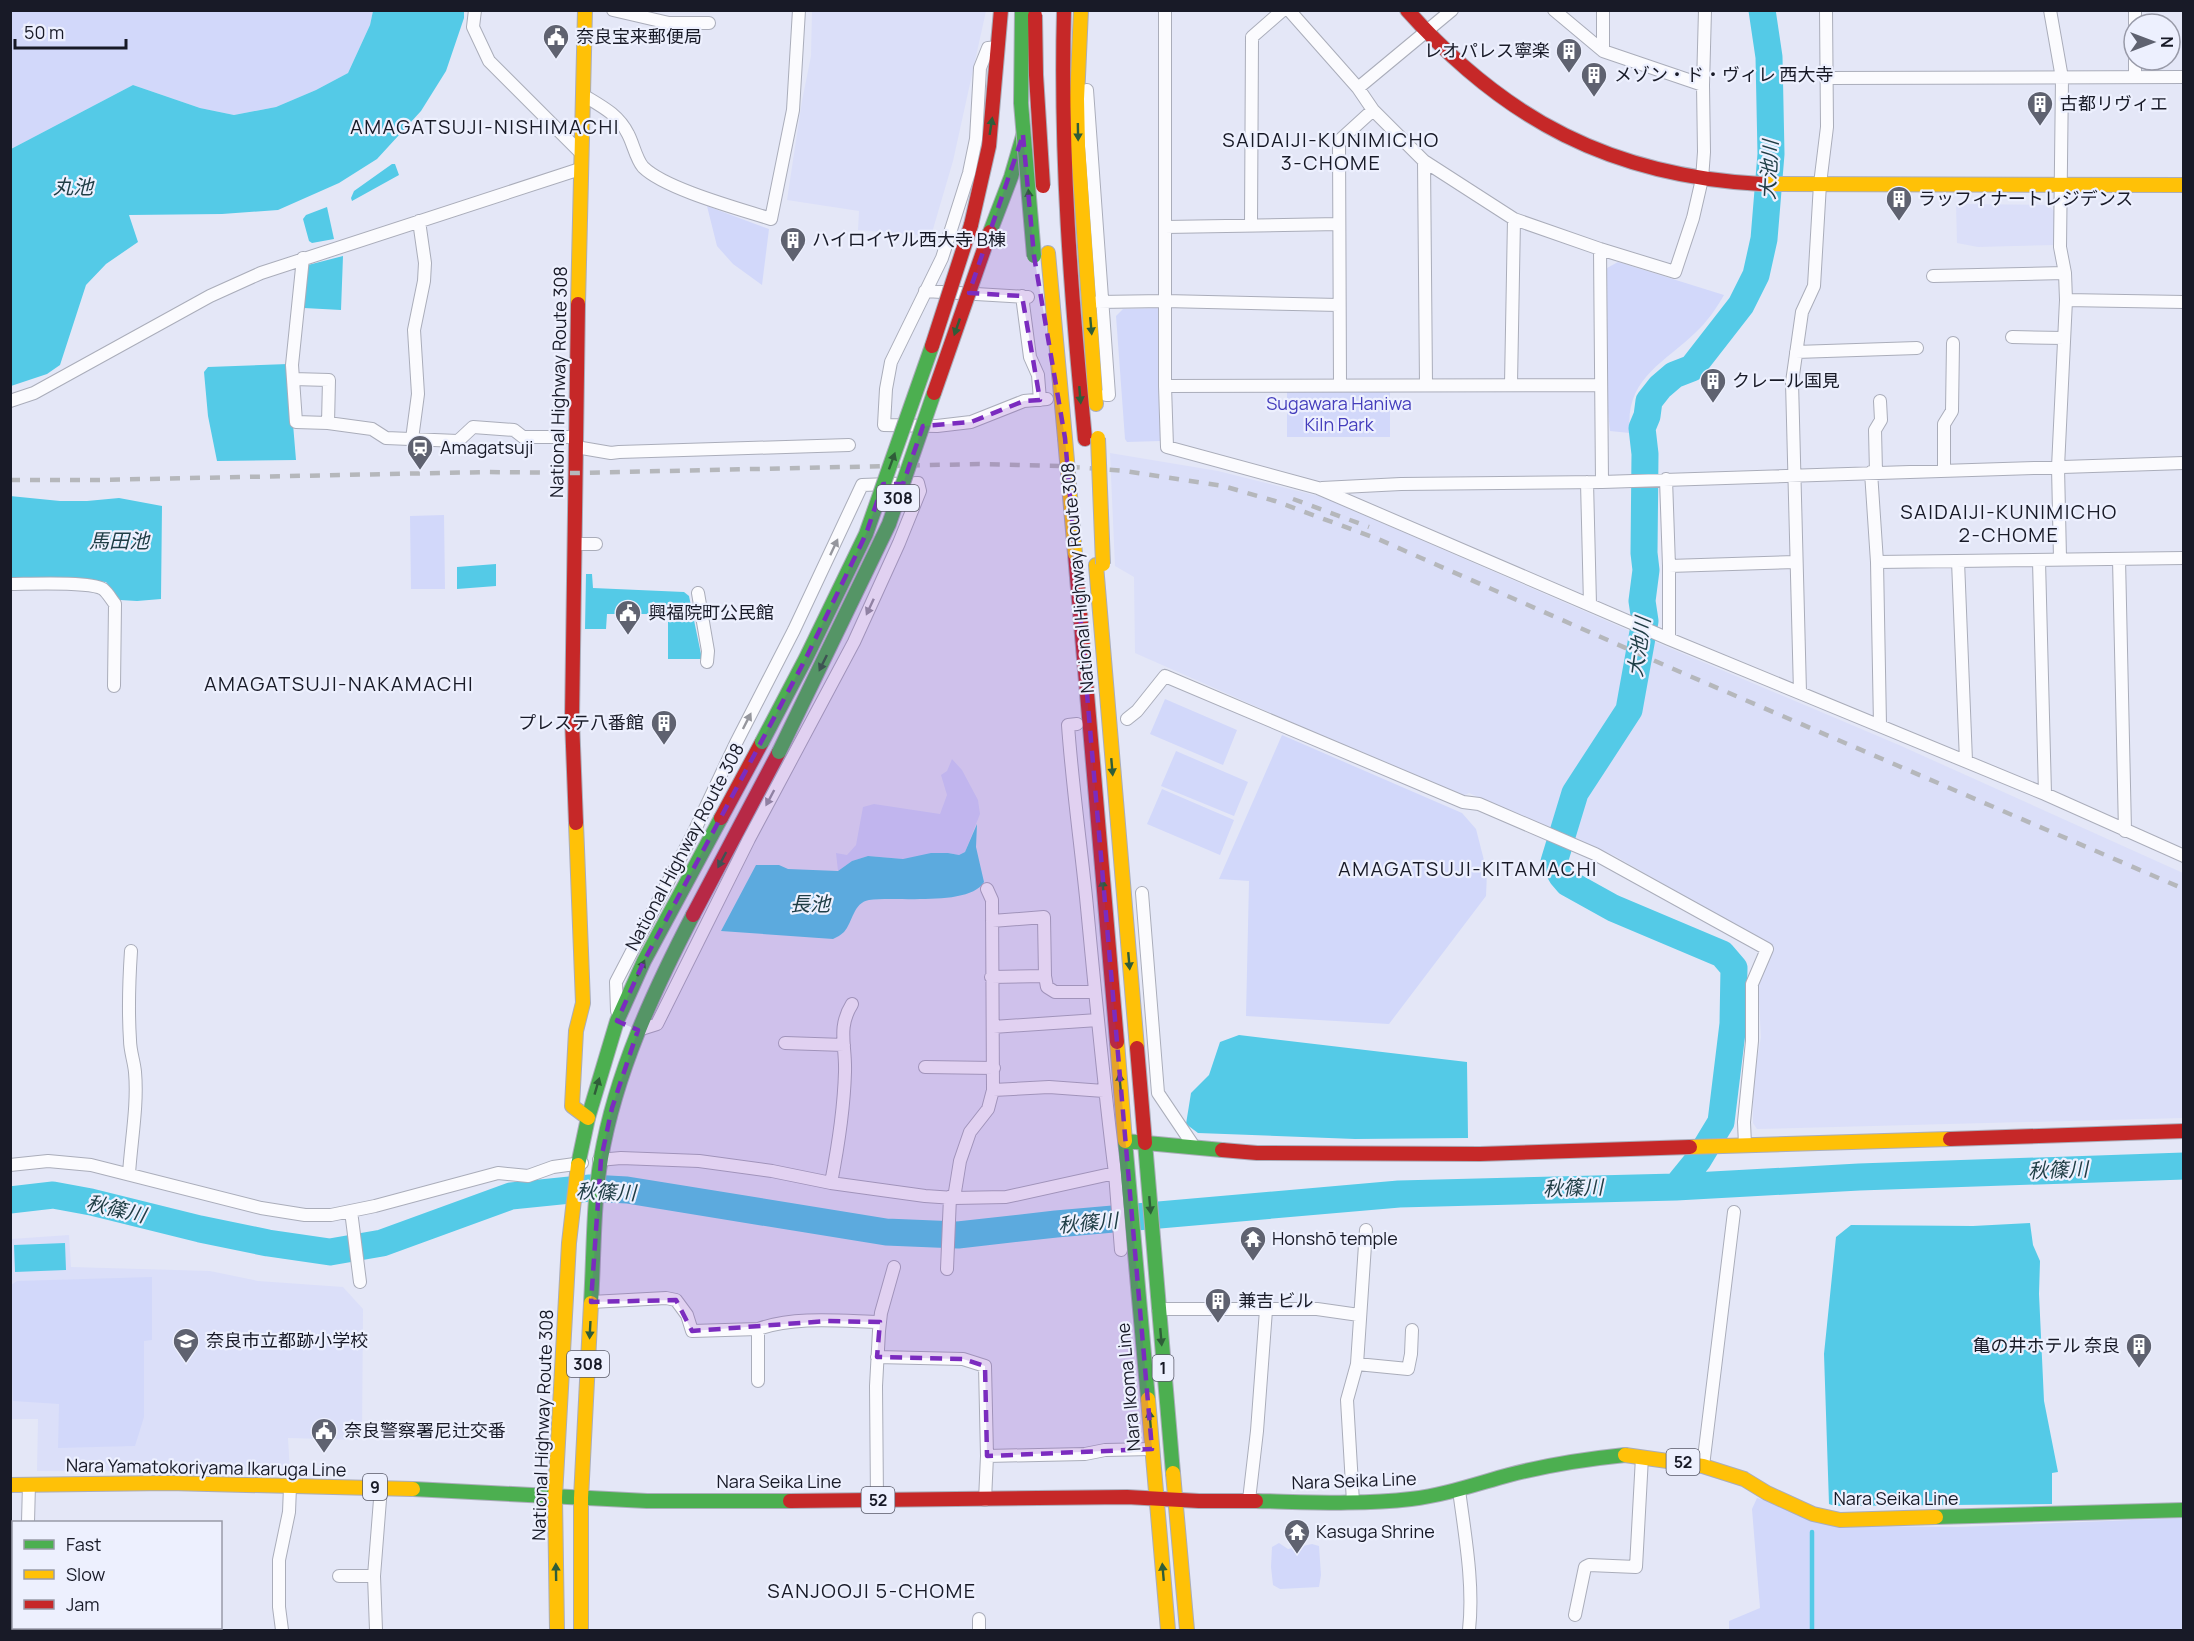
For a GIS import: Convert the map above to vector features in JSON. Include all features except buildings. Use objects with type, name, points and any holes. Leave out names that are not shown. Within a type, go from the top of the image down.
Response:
[{"type":"main road","name":"National Highway Route 308","points":[[585,10],[580,169],[572,720],[593,1010],[576,1031],[572,1106],[588,1118]]},
{"type":"main road","name":"National Highway Route 308","points":[[556,1630],[555,1497],[572,1220],[578,1168],[588,1118],[617,1021],[644,961],[806,658],[866,534],[923,373],[981,192],[993,109],[1001,10]]},
{"type":"main road","points":[[1022,10],[1019,50],[1020,92],[1034,256],[1065,438]]},
{"type":"main road","points":[[1034,10],[1036,87],[1044,194]]},
{"type":"main road","name":"308","points":[[1011,177],[1028,93],[1041,10]]},
{"type":"main road","name":"308","points":[[581,1630],[580,1498],[591,1302],[601,1164],[612,1107],[638,1030],[666,967],[778,752],[890,524],[1011,177],[1059,10]]},
{"type":"main road","name":"National Highway Route 308","points":[[1064,10],[1062,144],[1068,253],[1091,439],[1107,709],[1145,1143]]},
{"type":"main road","points":[[1082,10],[1077,99],[1078,147],[1091,439]]},
{"type":"main road","points":[[1407,10],[1426,33],[1465,69],[1500,96],[1551,129],[1635,164],[1702,179],[1759,184],[2184,185]]},
{"type":"main road","name":"National Highway Route 308","points":[[1048,247],[1125,1141]]},
{"type":"main road","points":[[593,1010],[638,1030]]},
{"type":"main road","points":[[1125,1141],[1257,1153],[1480,1154],[2184,1131]]},
{"type":"main road","name":"Nara Ikoma Line","points":[[1125,1141],[1122,1175],[1134,1240],[1168,1630]]},
{"type":"main road","name":"Nara Ikoma Line","points":[[1145,1143],[1187,1630]]},
{"type":"main road","name":"Nara Seika Line","points":[[580,1498],[647,1501],[1156,1498],[1199,1501],[1353,1502],[1412,1499],[1459,1490],[1510,1475],[1582,1459],[1627,1455],[1703,1466],[1744,1479],[1767,1493],[1813,1514],[1840,1520],[2184,1510]]},
{"type":"main road","name":"Nara Yamatokoriyama Ikaruga Line","points":[[10,1485],[169,1484],[381,1487],[580,1498]]},
{"type":"street","points":[[475,10],[473,27],[489,61],[581,153]]},
{"type":"street","points":[[613,10],[669,22],[709,23]]},
{"type":"street","points":[[584,95],[616,116],[627,132],[642,166],[663,180],[771,219],[793,110],[799,10]]},
{"type":"street","points":[[1082,10],[1100,302],[1109,395],[1106,395]]},
{"type":"street","points":[[1165,10],[1167,447],[1318,488],[1638,626],[2045,794],[2184,856]]},
{"type":"street","points":[[1251,225],[1252,37],[1283,10]]},
{"type":"street","points":[[1289,10],[1358,88],[1373,110],[1424,161],[1514,219],[1675,272],[1693,218],[1702,179],[1706,10]]},
{"type":"street","points":[[1358,88],[1452,10]]},
{"type":"street","points":[[1554,10],[1603,51],[1703,85]]},
{"type":"street","points":[[1603,10],[1603,51]]},
{"type":"street","points":[[1800,692],[1792,382],[1802,312],[1814,286],[1820,184],[1827,127],[1826,10]]},
{"type":"street","points":[[2050,10],[2062,78],[2060,247],[2065,273],[2066,300],[2058,467],[2060,558]]},
{"type":"street","points":[[925,291],[1025,297],[1030,357],[1038,375],[1044,399],[1024,400],[971,422],[937,426],[884,425],[886,389],[891,362],[925,291],[942,258],[969,173],[976,139],[980,68],[988,48],[998,47]]},
{"type":"street","points":[[2135,72],[2135,77]]},
{"type":"street","points":[[1827,78],[2184,77]]},
{"type":"street","points":[[1340,385],[1339,141],[1373,110]]},
{"type":"street","points":[[1424,161],[1426,384]]},
{"type":"street","points":[[10,401],[34,393],[210,296],[261,273],[580,169]]},
{"type":"street","points":[[1511,384],[1514,219]]},
{"type":"street","points":[[412,439],[418,394],[414,330],[425,263],[418,221]]},
{"type":"street","points":[[1165,227],[1339,224]]},
{"type":"street","points":[[1600,249],[1602,482]]},
{"type":"street","points":[[303,258],[292,365],[296,422],[328,423],[372,429],[386,438],[458,441],[473,428],[514,430],[523,437],[576,442],[611,453],[849,444]]},
{"type":"street","points":[[1933,276],[2065,273]]},
{"type":"street","points":[[2066,300],[2184,302]]},
{"type":"street","points":[[1100,302],[1165,301],[1340,305]]},
{"type":"street","points":[[2012,338],[2064,338]]},
{"type":"street","points":[[1944,471],[1944,424],[1952,411],[1953,343]]},
{"type":"street","points":[[1796,352],[1917,348]]},
{"type":"street","points":[[293,379],[329,380],[328,423]]},
{"type":"street","points":[[1165,386],[1600,384]]},
{"type":"street","points":[[1880,401],[1881,420],[1875,430],[1874,472],[1880,725]]},
{"type":"street","points":[[1318,488],[1401,484],[1602,482],[2184,464]]},
{"type":"street","points":[[1663,479],[1669,566],[1669,639]]},
{"type":"street","points":[[1587,482],[1590,604]]},
{"type":"street","points":[[617,1021],[616,982],[795,630],[862,485],[918,483],[920,490],[899,543],[854,642],[749,839],[657,1024],[638,1030]]},
{"type":"street","points":[[574,544],[596,544]]},
{"type":"street","points":[[1877,562],[2184,558]]},
{"type":"street","points":[[2119,559],[2125,831]]},
{"type":"street","points":[[1958,561],[1966,761]]},
{"type":"street","points":[[2039,561],[2045,794]]},
{"type":"street","points":[[1669,566],[1796,562]]},
{"type":"street","points":[[10,584],[88,586],[101,588],[108,594],[115,604],[114,686]]},
{"type":"street","points":[[698,593],[708,651],[707,662]]},
{"type":"street","points":[[1127,719],[1137,711],[1165,676],[1463,802],[1479,804],[1595,854],[1767,949],[1752,984],[1752,1041],[1744,1122],[1739,1145]]},
{"type":"street","points":[[1077,724],[1068,725],[1073,794],[1088,895],[1104,1091],[1122,1175],[1121,1250]]},
{"type":"street","points":[[947,1266],[951,1199],[960,1161],[970,1132],[988,1109],[993,1090],[992,900],[987,889]]},
{"type":"street","points":[[1142,893],[1158,1093],[1195,1148]]},
{"type":"street","points":[[992,921],[1044,917],[1047,987],[1055,992],[1095,992]]},
{"type":"street","points":[[129,1174],[135,1092],[128,997],[131,951]]},
{"type":"street","points":[[991,977],[1045,976]]},
{"type":"street","points":[[831,1183],[839,1135],[845,1071],[844,1017],[852,1004]]},
{"type":"street","points":[[993,1028],[1098,1020]]},
{"type":"street","points":[[785,1043],[844,1045]]},
{"type":"street","points":[[925,1067],[994,1068]]},
{"type":"street","points":[[993,1090],[1049,1087],[1104,1091]]},
{"type":"street","points":[[10,1165],[48,1161],[91,1165],[261,1208],[305,1215],[351,1213],[498,1173],[528,1176],[553,1167],[578,1168],[601,1164],[699,1161],[772,1171],[831,1183],[951,1199],[1006,1197],[1122,1175]]},
{"type":"street","points":[[1703,1466],[1734,1212]]},
{"type":"street","points":[[351,1213],[360,1279]]},
{"type":"street","points":[[1353,1502],[1347,1400],[1357,1364],[1366,1230]]},
{"type":"street","points":[[877,1500],[877,1357],[881,1313],[894,1267]]},
{"type":"street","points":[[591,1302],[666,1298],[676,1300],[687,1315],[692,1332],[758,1329],[776,1323],[880,1322]]},
{"type":"street","points":[[1158,1309],[1317,1309],[1359,1315]]},
{"type":"street","points":[[1249,1500],[1262,1376],[1266,1310]]},
{"type":"street","points":[[758,1329],[758,1381]]},
{"type":"street","points":[[1357,1364],[1408,1369],[1412,1330]]},
{"type":"street","points":[[877,1357],[963,1359],[985,1366],[987,1456],[985,1500]]},
{"type":"street","points":[[987,1456],[1084,1454],[1105,1450],[1152,1449]]},
{"type":"street","points":[[1575,1615],[1585,1567],[1589,1565],[1636,1567],[1642,1457]]},
{"type":"street","points":[[28,1521],[29,1484]]},
{"type":"street","points":[[282,1630],[279,1607],[279,1560],[289,1512],[290,1486]]},
{"type":"street","points":[[376,1630],[374,1576],[381,1487]]},
{"type":"street","points":[[1459,1490],[1471,1612],[1469,1630]]},
{"type":"street","points":[[339,1576],[374,1576]]},
{"type":"highlighted area","points":[[1023,135],[1034,256],[1065,438],[1152,1449],[987,1456],[985,1366],[963,1359],[877,1357],[880,1322],[827,1321],[692,1331],[676,1300],[591,1302],[601,1159],[612,1108],[638,1030],[617,1021],[644,961],[806,658],[866,534],[883,484],[903,484],[923,426],[971,422],[1024,401],[1040,400],[1022,296],[969,293]]},
{"type":"shaded area","points":[[812,11],[986,11],[953,161],[931,236],[858,230],[859,211],[787,200],[811,56]]},
{"type":"shaded area","points":[[1956,204],[2048,205],[2056,213],[2056,245],[1978,247],[1957,243]]},
{"type":"shaded area","points":[[1110,453],[1218,471],[1322,497],[1899,745],[2183,873],[2183,1118],[1757,1129],[1753,1123],[1753,1084],[1761,1037],[1758,985],[1774,948],[1615,856],[1469,793],[1461,797],[1135,653],[1134,577],[1115,566]]},
{"type":"shaded area","name":"奈良市立都跡小学校","points":[[69,1235],[71,1267],[210,1271],[258,1281],[343,1287],[363,1309],[362,1438],[360,1440],[288,1438],[290,1472],[37,1471],[38,1419],[11,1419],[11,1239]]},
{"type":"green space","points":[[11,11],[373,11],[370,25],[348,73],[276,107],[234,115],[200,108],[133,85],[11,149]]},
{"type":"green space","points":[[707,206],[769,229],[762,285],[733,264],[717,246]]},
{"type":"green space","points":[[1618,262],[1724,295],[1703,324],[1648,374],[1639,386],[1630,414],[1630,433],[1610,431],[1608,411],[1607,268]]},
{"type":"green space","points":[[1160,308],[1160,441],[1127,442],[1116,316],[1123,309]]},
{"type":"green space","name":"Sugawara Haniwa Kiln Park","points":[[1287,392],[1390,392],[1390,437],[1287,437]]},
{"type":"green space","points":[[444,515],[445,589],[411,589],[410,516]]},
{"type":"green space","points":[[1165,699],[1237,730],[1223,765],[1150,734]]},
{"type":"green space","points":[[1282,735],[1462,813],[1476,829],[1487,872],[1486,896],[1389,1024],[1246,1016],[1249,881],[1219,879]]},
{"type":"green space","points":[[1176,751],[1248,782],[1234,816],[1161,786]]},
{"type":"green space","points":[[952,759],[962,770],[978,800],[980,814],[965,852],[959,855],[948,853],[903,859],[868,856],[852,861],[838,871],[836,853],[847,855],[856,845],[863,807],[874,804],[940,814],[947,795],[941,775],[947,771]]},
{"type":"green space","points":[[1162,789],[1234,820],[1220,855],[1147,824]]},
{"type":"green space","points":[[152,1277],[152,1340],[144,1341],[144,1417],[135,1446],[58,1448],[59,1404],[13,1401],[12,1376],[10,1375],[11,1285],[17,1281]]},
{"type":"green space","points":[[1757,1498],[1856,1526],[1958,1527],[2183,1518],[2183,1630],[1729,1630],[1729,1621],[1760,1608],[1752,1509]]},
{"type":"green space","points":[[1279,1543],[1288,1549],[1312,1544],[1319,1546],[1321,1575],[1319,1587],[1280,1589],[1273,1585],[1272,1547]]},
{"type":"water","name":"丸池","points":[[373,11],[464,11],[464,18],[446,71],[421,111],[377,159],[339,183],[278,210],[222,214],[129,215],[138,242],[106,264],[86,285],[60,365],[47,374],[11,386],[11,149],[133,85],[200,108],[234,115],[276,107],[348,73],[370,25]]},
{"type":"water","points":[[395,164],[399,175],[352,201],[354,191]]},
{"type":"water","points":[[327,207],[334,239],[312,243],[309,241],[303,219],[306,215]]},
{"type":"water","points":[[343,256],[341,310],[304,308],[308,265]]},
{"type":"water","points":[[288,364],[296,460],[217,461],[208,416],[204,372],[208,367]]},
{"type":"water","name":"馬田池","points":[[10,496],[60,501],[119,498],[162,506],[161,599],[120,600],[106,582],[11,578]]},
{"type":"water","points":[[496,564],[496,586],[457,589],[457,567]]},
{"type":"water","points":[[586,574],[592,574],[593,588],[684,592],[689,596],[702,659],[668,659],[668,614],[607,614],[606,629],[585,629]]},
{"type":"water","name":"長池","points":[[977,824],[976,847],[984,882],[976,890],[948,898],[869,900],[856,909],[844,932],[833,939],[721,931],[756,865],[838,871],[852,861],[868,856],[903,859],[931,853],[959,855],[965,852]]},
{"type":"water","points":[[1239,1035],[1467,1062],[1468,1138],[1355,1139],[1198,1133],[1186,1124],[1191,1093],[1209,1075],[1220,1042]]},
{"type":"water","points":[[2030,1223],[2033,1245],[2040,1261],[2039,1294],[2044,1401],[2058,1472],[2052,1473],[2052,1504],[1835,1506],[1829,1504],[1824,1354],[1836,1237],[1851,1225],[1973,1226]]},
{"type":"water","points":[[65,1243],[66,1270],[15,1272],[14,1245]]},
{"type":"waterway","name":"大池川","points":[[1676,1187],[1698,1160],[1721,1122],[1733,1024],[1734,968],[1722,954],[1613,908],[1568,883],[1554,862],[1575,793],[1629,710],[1645,621],[1642,601],[1646,570],[1644,553],[1645,454],[1642,428],[1647,416],[1649,401],[1674,375],[1692,368],[1741,305],[1756,275],[1764,239],[1771,154],[1769,57],[1762,10]]},
{"type":"waterway","name":"秋篠川","points":[[10,1200],[53,1195],[268,1243],[330,1252],[382,1243],[511,1196],[590,1188],[627,1190],[886,1232],[958,1235],[1056,1224],[1399,1194],[1676,1187],[1859,1177],[2184,1166]]},
{"type":"waterway","points":[[1812,1532],[1812,1630]]},
{"type":"railway","points":[[10,480],[489,472],[575,473],[979,464],[1059,466],[1125,471],[1223,486],[1275,501],[1378,539],[2184,889]]},
{"type":"railway","points":[[1293,499],[1369,527]]},
{"type":"traffic: fast","points":[[1022,10],[1021,103],[1034,256]]},
{"type":"traffic: fast","points":[[990,232],[1011,177],[1023,136]]},
{"type":"traffic: fast","points":[[762,742],[866,534],[932,346]]},
{"type":"traffic: fast","points":[[779,752],[889,524],[934,393]]},
{"type":"traffic: fast","points":[[578,1165],[588,1118],[617,1021],[644,961],[721,818]]},
{"type":"traffic: fast","points":[[591,1303],[596,1194],[601,1158],[616,1095],[650,1003],[693,915]]},
{"type":"traffic: fast","points":[[1148,1399],[1125,1141],[1222,1150]]},
{"type":"traffic: fast","points":[[1145,1143],[1173,1473]]},
{"type":"traffic: fast","points":[[1256,1501],[1353,1503],[1411,1499],[1448,1492],[1538,1468],[1625,1455]]},
{"type":"traffic: fast","points":[[413,1489],[647,1501],[790,1501]]},
{"type":"traffic: fast","points":[[1936,1517],[2184,1510]]},
{"type":"traffic: slow","points":[[578,304],[585,10]]},
{"type":"traffic: slow","points":[[1081,10],[1077,99],[1078,147],[1096,404]]},
{"type":"traffic: slow","points":[[1761,184],[2184,185]]},
{"type":"traffic: slow","points":[[1048,253],[1065,438]]},
{"type":"traffic: slow","points":[[1065,438],[1075,554]]},
{"type":"traffic: slow","points":[[1098,438],[1103,564]]},
{"type":"traffic: slow","points":[[1096,565],[1137,1048]]},
{"type":"traffic: slow","points":[[576,823],[583,1003],[576,1031],[572,1106],[588,1118]]},
{"type":"traffic: slow","points":[[1117,1042],[1125,1141]]},
{"type":"traffic: slow","points":[[1690,1147],[1950,1139]]},
{"type":"traffic: slow","points":[[557,1630],[555,1497],[569,1243],[578,1165]]},
{"type":"traffic: slow","points":[[581,1630],[581,1498],[591,1303]]},
{"type":"traffic: slow","points":[[1148,1399],[1168,1630]]},
{"type":"traffic: slow","points":[[1625,1455],[1703,1466],[1744,1479],[1767,1493],[1813,1514],[1840,1520],[1936,1517]]},
{"type":"traffic: slow","points":[[1173,1473],[1187,1630]]},
{"type":"traffic: slow","points":[[10,1485],[169,1483],[413,1489]]},
{"type":"traffic: jam","points":[[971,225],[989,146],[1001,10]]},
{"type":"traffic: jam","points":[[1064,10],[1065,171],[1075,332],[1085,439]]},
{"type":"traffic: jam","points":[[1407,10],[1444,49],[1483,82],[1523,111],[1565,135],[1609,154],[1657,169],[1707,179],[1761,184]]},
{"type":"traffic: jam","points":[[1035,15],[1036,75],[1043,186]]},
{"type":"traffic: jam","points":[[932,346],[971,225]]},
{"type":"traffic: jam","points":[[934,393],[990,232]]},
{"type":"traffic: jam","points":[[576,823],[572,720],[578,304]]},
{"type":"traffic: jam","points":[[1075,554],[1117,1042]]},
{"type":"traffic: jam","points":[[721,818],[762,742]]},
{"type":"traffic: jam","points":[[693,915],[779,752]]},
{"type":"traffic: jam","points":[[1137,1048],[1145,1143]]},
{"type":"traffic: jam","points":[[1950,1139],[2184,1131]]},
{"type":"traffic: jam","points":[[1222,1150],[1257,1153],[1480,1154],[1690,1147]]},
{"type":"traffic: jam","points":[[790,1501],[1127,1497],[1256,1501]]},
{"type":"place","name":"奈良宝来郵便局","points":[[556,60]]},
{"type":"place","name":"レオパレス寧楽","points":[[1569,74]]},
{"type":"place","name":"メゾン・ド・ヴィレ 西大寺","points":[[1594,98]]},
{"type":"place","name":"古都リヴィエ","points":[[2040,127]]},
{"type":"place","name":"ラッフィナートレジデンス","points":[[1899,222]]},
{"type":"place","name":"ハイロイヤル西大寺 B棟","points":[[793,263]]},
{"type":"place","name":"クレール国見","points":[[1713,404]]},
{"type":"place","name":"Amagatsuji","points":[[420,471]]},
{"type":"place","name":"興福院町公民館","points":[[628,636]]},
{"type":"place","name":"プレステ八番館","points":[[664,746]]},
{"type":"place","name":"Honshō temple","points":[[1253,1262]]},
{"type":"place","name":"兼吉 ビル","points":[[1218,1324]]},
{"type":"place","name":"奈良市立都跡小学校","points":[[186,1364]]},
{"type":"place","name":"亀の井ホテル 奈良","points":[[2139,1369]]},
{"type":"place","name":"奈良警察署尼辻交番","points":[[324,1454]]},
{"type":"place","name":"Kasuga Shrine","points":[[1297,1555]]},
{"type":"district","name":"AMAGATSUJI-NISHIMACHI","points":[[485,127]]},
{"type":"district","name":"SAIDAIJI-KUNIMICHO 3-CHOME","points":[[1331,152]]},
{"type":"district","name":"SAIDAIJI-KUNIMICHO 2-CHOME","points":[[2009,524]]},
{"type":"district","name":"AMAGATSUJI-NAKAMACHI","points":[[339,684]]},
{"type":"district","name":"AMAGATSUJI-KITAMACHI","points":[[1468,869]]},
{"type":"district","name":"SANJOOJI 5-CHOME","points":[[872,1591]]}]
